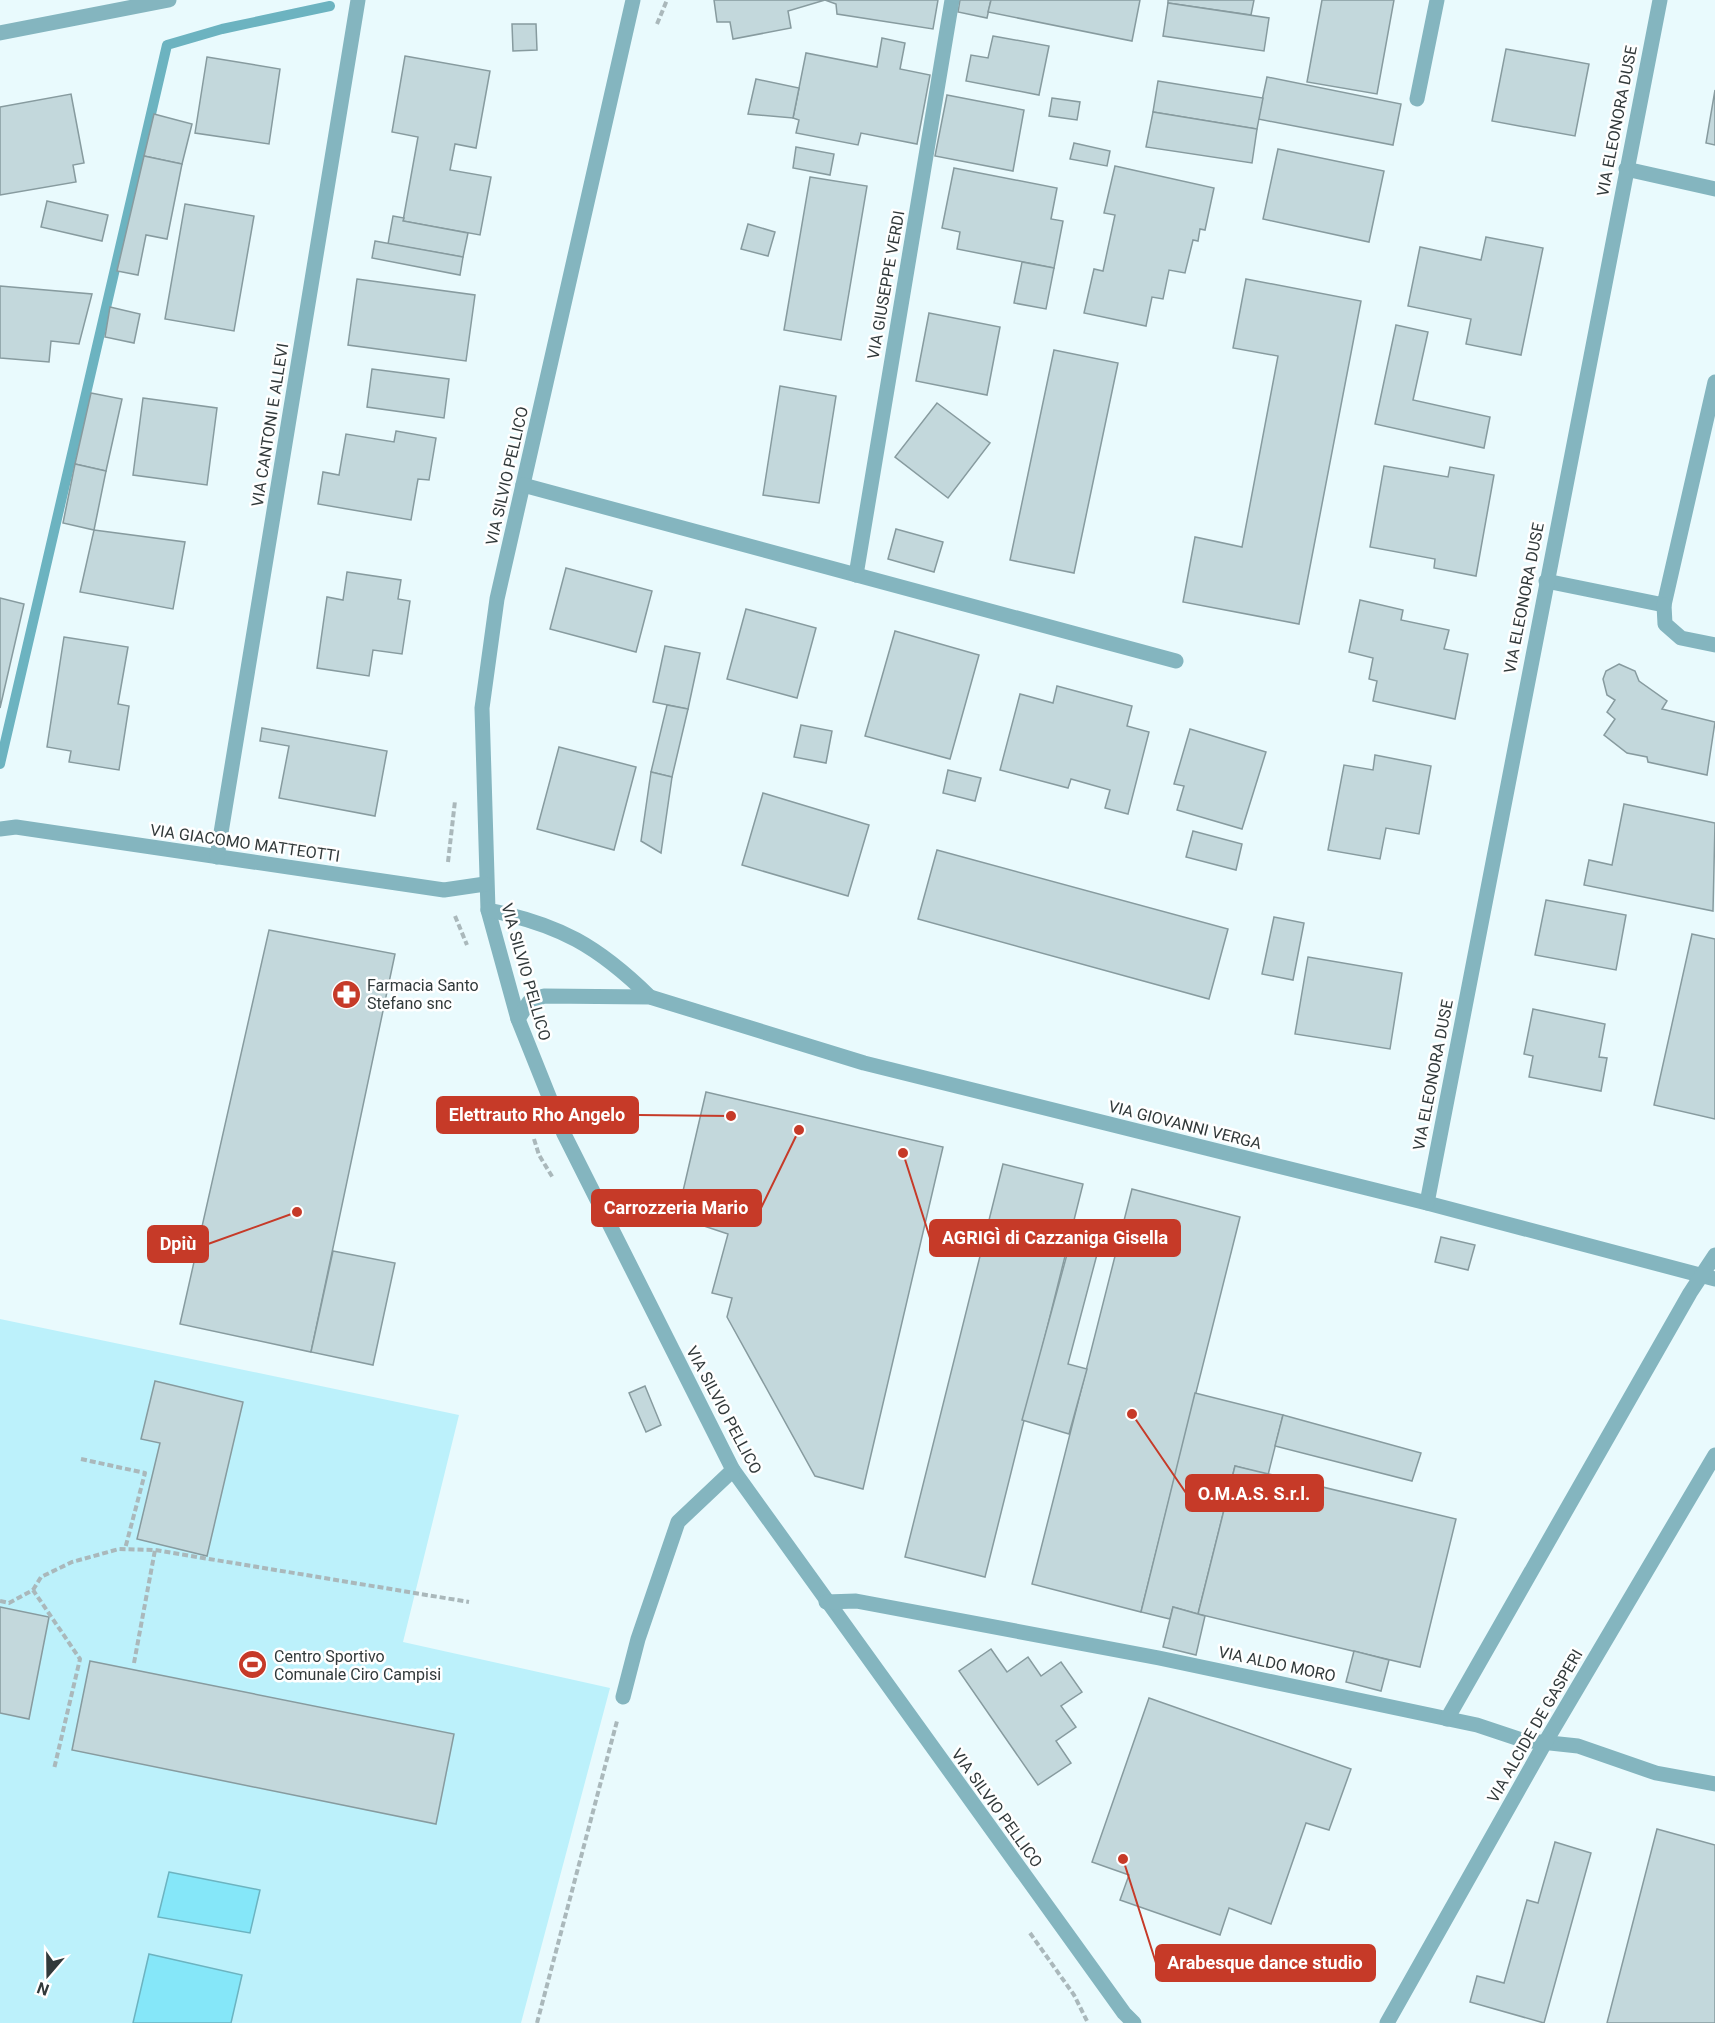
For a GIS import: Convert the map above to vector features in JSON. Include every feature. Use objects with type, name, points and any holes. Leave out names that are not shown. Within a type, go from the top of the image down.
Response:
[{"type":"street","points":[[0,33],[169,0]]},
{"type":"street","name":"VIA CANTONI E ALLEVI","points":[[217,857],[358,0]]},
{"type":"street","name":"VIA SILVIO PELLICO","points":[[633,0],[497,599],[482,708],[485,884],[488,910],[518,1018],[564,1134],[733,1470],[1129,2020]]},
{"type":"street","name":"VIA GIUSEPPE VERDI","points":[[856,575],[952,0]]},
{"type":"street","points":[[1417,99],[1437,0]]},
{"type":"street","name":"VIA ELEONORA DUSE","points":[[1427,1203],[1660,0]]},
{"type":"street","points":[[1626,169],[1715,189]]},
{"type":"street","points":[[1715,382],[1664,605],[1665,624],[1681,638],[1715,645]]},
{"type":"street","points":[[523,485],[1176,661]]},
{"type":"street","points":[[1546,581],[1664,605]]},
{"type":"street","name":"VIA GIACOMO MATTEOTTI","points":[[0,829],[16,827],[444,890],[485,884]]},
{"type":"street","name":"VIA GIOVANNI VERGA","points":[[488,910],[520,916],[575,938],[615,963],[650,997]]},
{"type":"street","name":"VIA GIOVANNI VERGA","points":[[518,1018],[530,1002],[544,996],[650,997],[864,1063],[1427,1203],[1708,1277]]},
{"type":"street","points":[[1447,1719],[1708,1277],[1715,1255]]},
{"type":"street","name":"VIA ALCIDE DE GASPERI","points":[[1386,2021],[1546,1741],[1715,1455]]},
{"type":"street","points":[[623,1697],[638,1639],[678,1522],[733,1470]]},
{"type":"street","name":"VIA ALDO MORO","points":[[826,1602],[856,1601],[1159,1658],[1447,1719],[1522,1740],[1578,1746],[1656,1773],[1715,1784]]},
{"type":"path","points":[[627,24],[654,32],[668,0]]},
{"type":"path","points":[[455,800],[444,890],[469,949]]},
{"type":"path","points":[[532,1133],[539,1155],[558,1186]]},
{"type":"path","points":[[81,1459],[145,1473],[125,1549]]},
{"type":"path","points":[[0,1601],[9,1603],[33,1590],[41,1577],[72,1562],[125,1549],[155,1550],[470,1602]]},
{"type":"path","points":[[134,1663],[155,1550]]},
{"type":"path","points":[[33,1590],[80,1659],[54,1769]]},
{"type":"path","points":[[537,2023],[623,1697]]},
{"type":"shaded area","name":"Centro Sportivo Comunale Ciro Campisi","points":[[0,1319],[459,1415],[403,1642],[610,1688],[521,2023],[0,2023]]},
{"type":"water","points":[[169,1872],[260,1890],[250,1933],[158,1917]]},
{"type":"water","points":[[149,1954],[242,1975],[231,2023],[133,2023]]},
{"type":"building","points":[[714,0],[825,0],[788,11],[791,28],[733,39],[730,22],[717,22]]},
{"type":"building","points":[[825,0],[938,0],[933,29],[837,14],[836,4]]},
{"type":"building","points":[[960,0],[991,0],[987,18],[958,12]]},
{"type":"building","points":[[991,0],[1140,0],[1132,41],[988,12]]},
{"type":"building","points":[[1168,0],[1254,0],[1251,15],[1168,3]]},
{"type":"building","points":[[1322,0],[1394,0],[1377,94],[1307,82]]},
{"type":"building","points":[[1168,3],[1269,18],[1264,51],[1163,36]]},
{"type":"building","points":[[512,24],[536,24],[537,50],[513,51]]},
{"type":"building","points":[[993,36],[1049,46],[1039,95],[966,81],[971,55],[988,58]]},
{"type":"building","points":[[882,38],[905,43],[900,69],[930,75],[917,144],[861,133],[858,145],[796,133],[799,120],[793,118],[806,53],[877,67]]},
{"type":"building","points":[[1506,49],[1589,64],[1575,136],[1492,121]]},
{"type":"building","points":[[405,56],[490,71],[476,148],[455,144],[450,170],[491,177],[480,235],[403,221],[418,137],[392,132]]},
{"type":"building","points":[[207,57],[280,69],[269,144],[195,133]]},
{"type":"building","points":[[1267,77],[1401,104],[1393,145],[1258,119]]},
{"type":"building","points":[[756,79],[799,88],[793,118],[748,114]]},
{"type":"building","points":[[1158,81],[1263,98],[1257,129],[1153,112]]},
{"type":"building","points":[[1715,90],[1715,145],[1706,143]]},
{"type":"building","points":[[71,94],[84,163],[73,165],[76,182],[0,195],[0,107]]},
{"type":"building","points":[[947,95],[1024,110],[1013,171],[935,156]]},
{"type":"building","points":[[1052,98],[1080,102],[1077,120],[1049,116]]},
{"type":"building","points":[[1153,112],[1257,129],[1252,163],[1146,147]]},
{"type":"building","points":[[154,114],[192,124],[182,164],[144,156]]},
{"type":"building","points":[[1074,143],[1110,151],[1107,166],[1070,159]]},
{"type":"building","points":[[796,147],[834,154],[830,175],[793,168]]},
{"type":"building","points":[[1278,149],[1384,171],[1369,242],[1263,219]]},
{"type":"building","points":[[144,156],[182,164],[167,239],[146,235],[138,275],[117,271]]},
{"type":"building","points":[[1115,166],[1214,188],[1205,230],[1200,229],[1198,241],[1193,240],[1185,273],[1169,270],[1163,299],[1152,297],[1146,326],[1084,313],[1094,269],[1103,271],[1115,215],[1104,213]]},
{"type":"building","points":[[954,168],[1057,188],[1051,219],[1063,221],[1054,268],[957,249],[960,232],[942,228]]},
{"type":"building","points":[[810,177],[867,186],[841,340],[784,330]]},
{"type":"building","points":[[47,201],[108,215],[102,241],[41,227]]},
{"type":"building","points":[[185,204],[254,216],[234,331],[165,319]]},
{"type":"building","points":[[393,216],[404,218],[403,221],[468,233],[463,257],[388,244]]},
{"type":"building","points":[[748,224],[775,232],[768,256],[741,249]]},
{"type":"building","points":[[1486,237],[1543,248],[1521,355],[1466,344],[1471,319],[1408,306],[1420,247],[1481,260]]},
{"type":"building","points":[[375,241],[463,257],[460,275],[372,258]]},
{"type":"building","points":[[1022,262],[1054,268],[1046,309],[1014,303]]},
{"type":"building","points":[[357,279],[475,295],[466,361],[348,345]]},
{"type":"building","points":[[1246,279],[1361,301],[1299,624],[1183,602],[1195,537],[1242,547],[1278,356],[1233,348]]},
{"type":"building","points":[[0,286],[92,294],[79,344],[51,341],[49,362],[0,358]]},
{"type":"building","points":[[110,307],[140,314],[134,343],[105,337]]},
{"type":"building","points":[[929,313],[1000,327],[987,395],[916,381]]},
{"type":"building","points":[[1396,325],[1428,332],[1413,400],[1490,417],[1484,448],[1375,424]]},
{"type":"building","points":[[1054,350],[1118,363],[1074,573],[1010,560]]},
{"type":"building","points":[[372,369],[449,379],[444,418],[367,407]]},
{"type":"building","points":[[780,386],[836,396],[819,503],[763,495]]},
{"type":"building","points":[[91,393],[122,399],[106,471],[75,464]]},
{"type":"building","points":[[143,398],[217,408],[207,485],[133,475]]},
{"type":"building","points":[[937,403],[990,443],[948,498],[895,457]]},
{"type":"building","points":[[396,431],[436,438],[429,480],[418,479],[411,520],[318,504],[323,472],[339,475],[346,434],[394,442]]},
{"type":"building","points":[[75,464],[106,471],[94,530],[63,523]]},
{"type":"building","points":[[1384,466],[1448,477],[1450,467],[1494,475],[1476,576],[1434,568],[1435,559],[1370,547]]},
{"type":"building","points":[[896,529],[943,542],[934,572],[888,559]]},
{"type":"building","points":[[94,530],[185,542],[173,609],[80,592]]},
{"type":"building","points":[[566,568],[652,591],[636,652],[550,629]]},
{"type":"building","points":[[347,572],[401,580],[398,599],[410,601],[402,654],[373,650],[369,676],[317,668],[327,597],[343,600]]},
{"type":"building","points":[[0,598],[24,604],[0,708]]},
{"type":"building","points":[[1360,600],[1403,610],[1401,620],[1449,630],[1444,649],[1468,654],[1455,719],[1373,701],[1377,681],[1369,679],[1373,658],[1349,652]]},
{"type":"building","points":[[746,609],[816,628],[797,698],[727,679]]},
{"type":"building","points":[[895,631],[979,655],[950,759],[865,736]]},
{"type":"building","points":[[64,637],[128,647],[118,704],[129,706],[119,770],[69,762],[71,751],[47,747]]},
{"type":"building","points":[[665,646],[700,653],[688,709],[653,702]]},
{"type":"building","points":[[1619,664],[1635,671],[1639,681],[1667,701],[1662,709],[1715,722],[1707,775],[1648,762],[1647,757],[1627,753],[1604,735],[1615,719],[1607,712],[1615,700],[1607,695],[1603,679],[1606,671]]},
{"type":"building","points":[[1057,686],[1132,706],[1127,726],[1149,732],[1128,814],[1105,808],[1110,790],[1071,779],[1068,788],[1000,770],[1020,694],[1053,703]]},
{"type":"building","points":[[667,705],[688,709],[672,777],[651,772]]},
{"type":"building","points":[[801,725],[832,731],[826,763],[794,757]]},
{"type":"building","points":[[262,728],[387,751],[375,816],[279,798],[289,746],[260,741]]},
{"type":"building","points":[[1190,729],[1266,752],[1242,829],[1177,810],[1184,786],[1174,784]]},
{"type":"building","points":[[559,747],[636,767],[614,850],[537,829]]},
{"type":"building","points":[[1375,755],[1431,766],[1419,834],[1386,828],[1380,859],[1328,850],[1344,765],[1373,770]]},
{"type":"building","points":[[948,770],[981,778],[975,801],[943,793]]},
{"type":"building","points":[[651,772],[672,777],[661,853],[641,841]]},
{"type":"building","points":[[763,793],[869,825],[848,896],[742,865]]},
{"type":"building","points":[[1624,804],[1715,823],[1713,911],[1584,885],[1589,860],[1612,865]]},
{"type":"building","points":[[1193,831],[1242,844],[1236,870],[1186,857]]},
{"type":"building","points":[[937,850],[1228,929],[1209,999],[918,919]]},
{"type":"building","points":[[1546,900],[1626,915],[1616,970],[1535,955]]},
{"type":"building","points":[[1274,917],[1304,923],[1293,980],[1262,974]]},
{"type":"building","points":[[269,930],[395,954],[311,1352],[180,1324]]},
{"type":"building","points":[[1692,934],[1715,939],[1715,1119],[1654,1105]]},
{"type":"building","points":[[1308,957],[1402,973],[1390,1049],[1295,1034]]},
{"type":"building","points":[[1533,1009],[1605,1024],[1599,1057],[1607,1058],[1601,1091],[1529,1077],[1533,1056],[1524,1054]]},
{"type":"building","points":[[706,1092],[943,1147],[863,1489],[815,1476],[727,1317],[732,1298],[712,1293],[728,1234],[677,1217]]},
{"type":"building","points":[[1003,1164],[1083,1184],[985,1577],[905,1557]]},
{"type":"building","points":[[1132,1189],[1240,1217],[1141,1612],[1032,1584]]},
{"type":"building","points":[[1072,1236],[1100,1243],[1068,1364],[1087,1369],[1069,1434],[1022,1420]]},
{"type":"building","points":[[1441,1237],[1475,1245],[1468,1270],[1435,1262]]},
{"type":"building","points":[[333,1251],[395,1263],[373,1365],[311,1352]]},
{"type":"building","points":[[155,1381],[243,1402],[207,1556],[137,1539],[160,1443],[141,1439]]},
{"type":"building","points":[[645,1386],[661,1425],[646,1432],[629,1393]]},
{"type":"building","points":[[1195,1393],[1283,1415],[1268,1475],[1235,1466],[1198,1614],[1173,1607],[1170,1619],[1141,1612]]},
{"type":"building","points":[[1283,1415],[1421,1453],[1412,1481],[1275,1446]]},
{"type":"building","points":[[1235,1466],[1456,1519],[1420,1667],[1198,1614]]},
{"type":"building","points":[[0,1607],[49,1617],[29,1719],[0,1713]]},
{"type":"building","points":[[1173,1607],[1205,1616],[1196,1655],[1163,1647]]},
{"type":"building","points":[[991,1649],[1007,1672],[1028,1657],[1041,1676],[1061,1662],[1082,1692],[1061,1706],[1076,1727],[1056,1741],[1071,1763],[1038,1785],[959,1671]]},
{"type":"building","points":[[1354,1651],[1389,1660],[1381,1691],[1346,1682]]},
{"type":"building","points":[[90,1661],[454,1734],[436,1824],[72,1750]]},
{"type":"building","points":[[1149,1698],[1351,1769],[1329,1830],[1306,1823],[1271,1924],[1229,1908],[1220,1935],[1120,1900],[1129,1875],[1092,1862]]},
{"type":"building","points":[[1657,1829],[1715,1845],[1715,2023],[1607,2023]]},
{"type":"building","points":[[1555,1842],[1591,1853],[1544,2023],[1470,2002],[1477,1976],[1504,1983],[1527,1900],[1538,1903]]},
{"type":"waterway","points":[[0,764],[167,45],[222,29],[330,6]]},
{"type":"place","name":"Farmacia Santo Stefano snc","points":[[346,994]]},
{"type":"place","name":"Elettrauto Rho Angelo","points":[[731,1116]]},
{"type":"place","name":"Carrozzeria Mario","points":[[799,1130]]},
{"type":"place","name":"AGRIGÌ di Cazzaniga Gisella","points":[[903,1153]]},
{"type":"place","name":"Dpiù","points":[[297,1212]]},
{"type":"place","name":"O.M.A.S. S.r.l.","points":[[1132,1414]]},
{"type":"place","name":"Centro Sportivo Comunale Ciro Campisi","points":[[253,1665]]},
{"type":"place","name":"Arabesque dance studio","points":[[1123,1859]]}]
